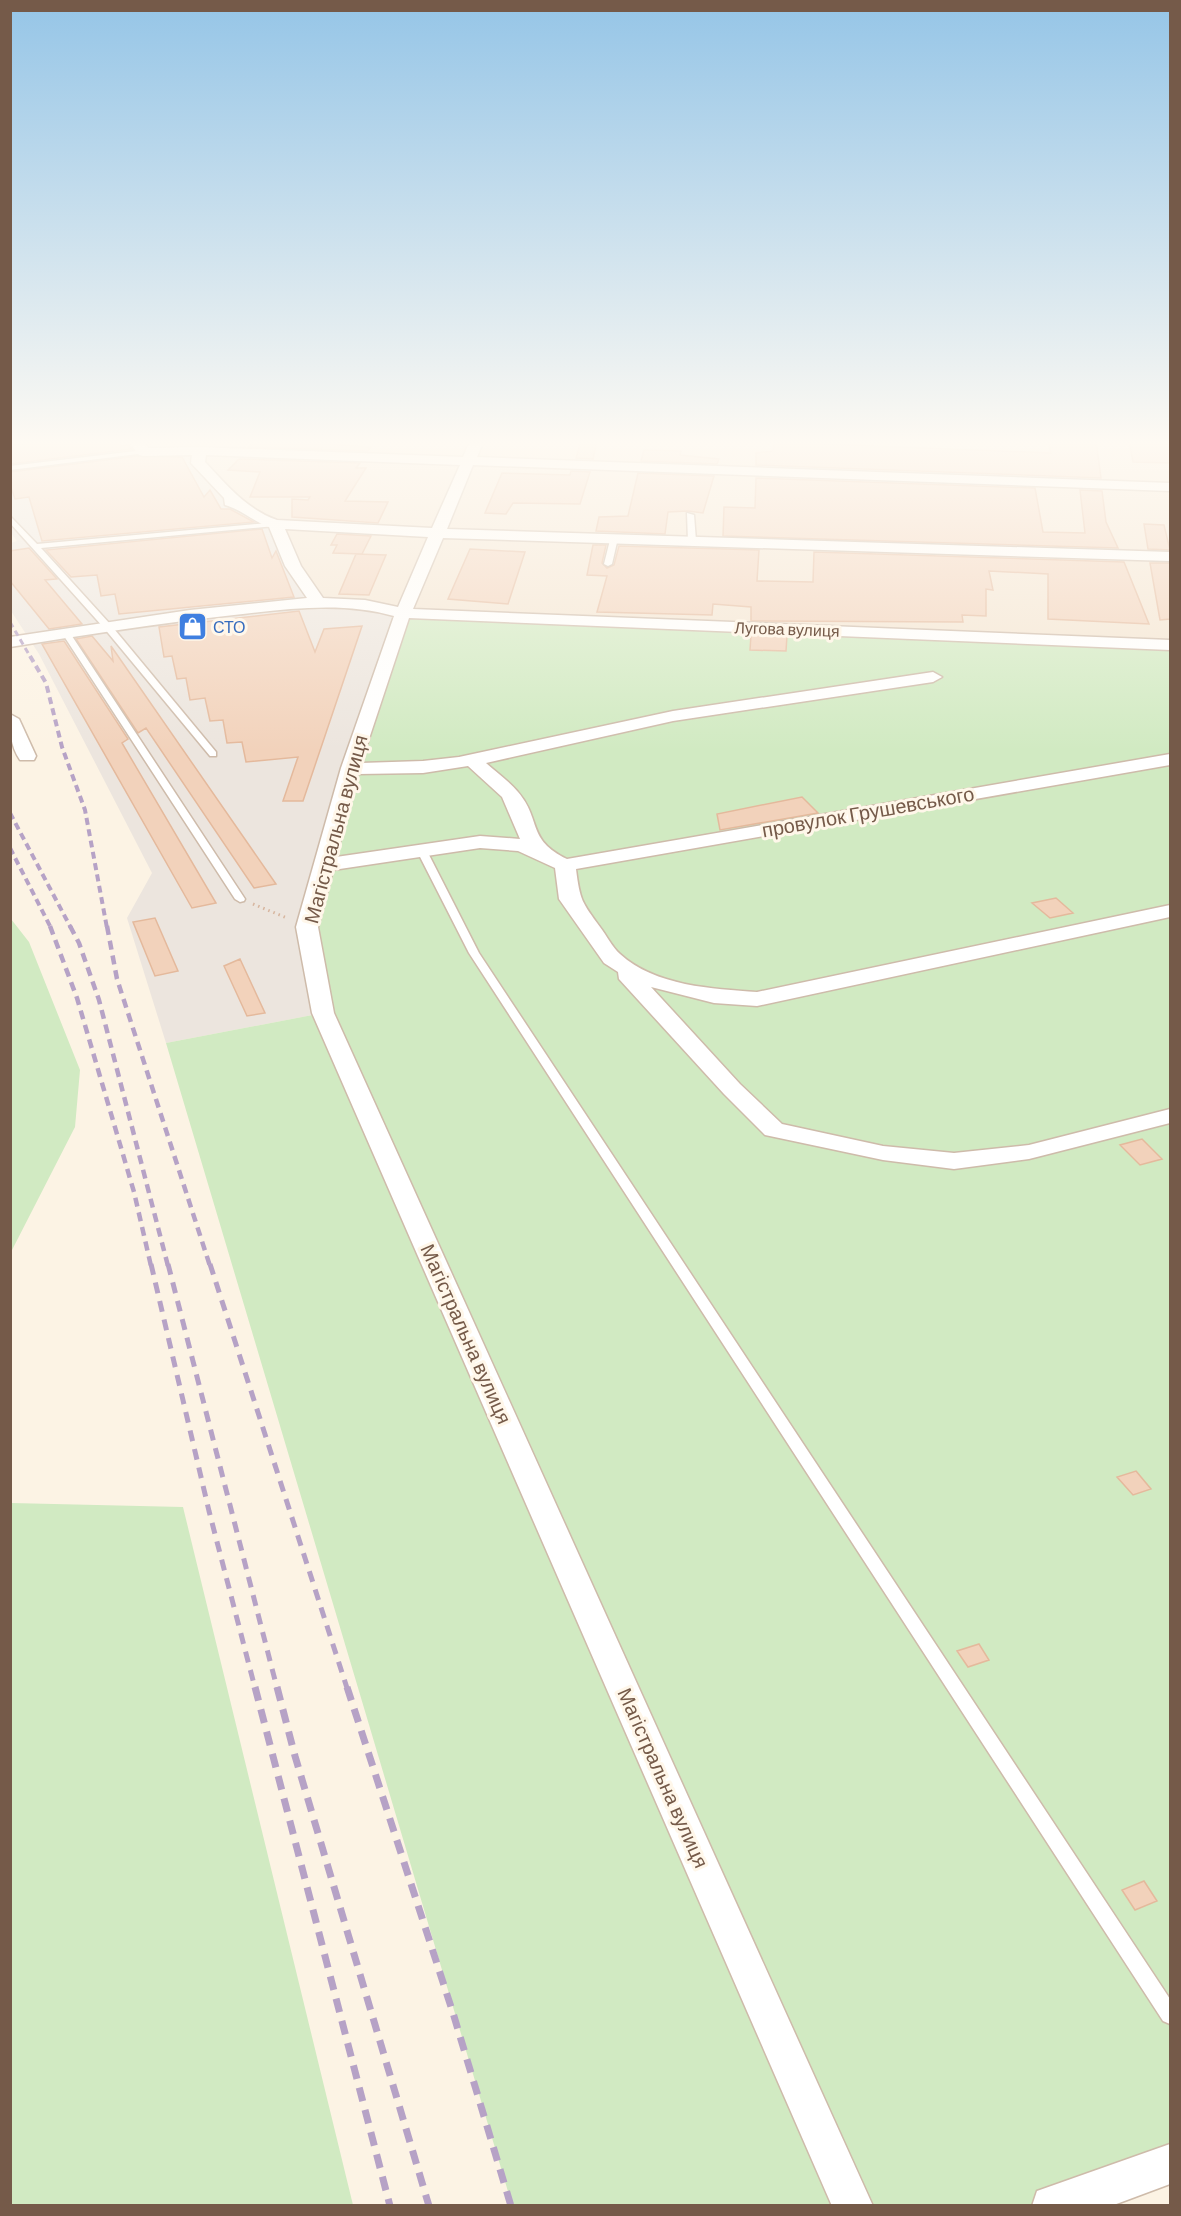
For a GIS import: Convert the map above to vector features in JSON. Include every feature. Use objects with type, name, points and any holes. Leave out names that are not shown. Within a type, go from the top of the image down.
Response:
[{"type":"street","points":[[284,544],[293,566],[317,601]]},
{"type":"street","name":"Магістральна вулиця","points":[[433,544],[404,613],[350,768],[308,927],[323,1013],[853,2205]]},
{"type":"street","points":[[794,544],[1170,557]]},
{"type":"street","name":"Лугова вулиця","points":[[10,642],[184,614],[317,601],[377,604],[404,613],[1170,645]]},
{"type":"street","points":[[350,768],[387,771],[473,761],[637,723],[933,677]]},
{"type":"street","points":[[10,719],[27,756]]},
{"type":"street","name":"провулок Грушевського","points":[[566,865],[1170,759]]},
{"type":"street","points":[[473,761],[511,795],[532,844],[542,854]]},
{"type":"street","points":[[324,865],[480,842],[522,845],[566,865],[569,899],[612,958],[732,1089],[774,1130],[883,1153],[954,1161],[1029,1152],[1170,1116]]},
{"type":"street","points":[[612,958],[637,975],[674,987],[714,996],[757,999],[1170,911]]},
{"type":"street","points":[[1052,2205],[1170,2164]]},
{"type":"lane","points":[[35,546],[52,544]]},
{"type":"lane","points":[[608,564],[613,544]]},
{"type":"lane","points":[[35,546],[107,627],[213,754]]},
{"type":"lane","points":[[66,633],[240,899]]},
{"type":"lane","points":[[422,851],[474,953],[1170,2016]]},
{"type":"path","points":[[240,899],[308,927]]},
{"type":"shaded area","points":[[11,544],[286,544],[317,601],[403,613],[323,1013],[166,1043],[127,918],[152,873],[39,654],[11,611]]},
{"type":"shaded area","points":[[251,544],[1170,544],[1170,645],[404,613],[317,601]]},
{"type":"green space","points":[[403,613],[1170,645],[1170,2164],[1052,2205],[512,2205],[166,1043],[323,1013],[307,927]]},
{"type":"green space","points":[[11,919],[29,942],[80,1070],[75,1127],[11,1252]]},
{"type":"green space","points":[[11,1503],[183,1507],[353,2205],[11,2205]]},
{"type":"building","points":[[103,544],[267,544],[272,558],[276,551],[294,597],[119,614],[115,594],[101,596],[97,575],[71,577],[46,550]]},
{"type":"building","points":[[367,544],[362,554],[333,553],[337,545],[331,545]]},
{"type":"building","points":[[1000,544],[1116,544],[1118,548]]},
{"type":"building","points":[[1147,544],[1169,544],[1170,550],[1148,549]]},
{"type":"building","points":[[593,545],[606,545],[602,563],[607,568],[614,565],[619,546],[759,550],[757,581],[813,582],[814,552],[1124,562],[1149,624],[1048,619],[1048,574],[989,571],[993,590],[986,589],[986,616],[962,615],[963,622],[751,621],[751,607],[713,604],[712,615],[597,612],[607,576],[587,575]]},
{"type":"building","points":[[29,548],[57,579],[45,580],[82,624],[49,629],[10,581],[10,551]]},
{"type":"building","points":[[470,549],[525,552],[508,604],[448,599]]},
{"type":"building","points":[[356,554],[386,555],[369,595],[339,594]]},
{"type":"building","points":[[1150,563],[1170,563],[1170,619],[1160,620]]},
{"type":"building","points":[[299,611],[315,652],[324,629],[362,626],[303,801],[283,801],[298,757],[246,762],[242,742],[227,743],[223,720],[210,721],[205,698],[190,700],[186,678],[177,679],[172,656],[164,657],[159,627]]},
{"type":"building","points":[[751,635],[787,636],[786,651],[750,650]]},
{"type":"building","points":[[92,636],[113,661],[111,646],[276,884],[254,888],[146,728],[138,733],[76,639]]},
{"type":"building","points":[[64,641],[128,739],[122,743],[216,903],[192,908],[42,644]]},
{"type":"building","points":[[802,797],[818,813],[720,830],[717,814]]},
{"type":"building","points":[[1056,898],[1073,913],[1050,918],[1032,903]]},
{"type":"building","points":[[155,918],[178,971],[155,976],[133,922]]},
{"type":"building","points":[[240,959],[265,1013],[247,1016],[224,966]]},
{"type":"building","points":[[1142,1139],[1162,1159],[1140,1165],[1120,1145]]},
{"type":"building","points":[[1136,1471],[1151,1489],[1133,1495],[1117,1477]]},
{"type":"building","points":[[979,1644],[989,1660],[968,1667],[957,1651]]},
{"type":"building","points":[[1144,1881],[1157,1901],[1135,1910],[1122,1890]]},
{"type":"railway","points":[[10,622],[31,658]]},
{"type":"railway","points":[[30,656],[46,683],[62,747],[85,810],[107,928]]},
{"type":"railway","points":[[10,813],[71,928]]},
{"type":"railway","points":[[10,848],[50,926]]},
{"type":"railway","points":[[50,926],[77,998],[134,1192],[151,1266]]},
{"type":"railway","points":[[70,926],[79,943],[99,1000],[168,1266]]},
{"type":"railway","points":[[107,926],[117,979],[210,1266]]},
{"type":"railway","points":[[151,1264],[209,1511],[255,1688]]},
{"type":"railway","points":[[168,1264],[277,1688]]},
{"type":"railway","points":[[210,1264],[347,1688]]},
{"type":"railway","points":[[255,1687],[390,2206]]},
{"type":"railway","points":[[277,1687],[295,1756],[429,2206]]},
{"type":"railway","points":[[347,1687],[453,2013],[511,2206]]},
{"type":"place","name":"СТО","points":[[192,627]]}]
